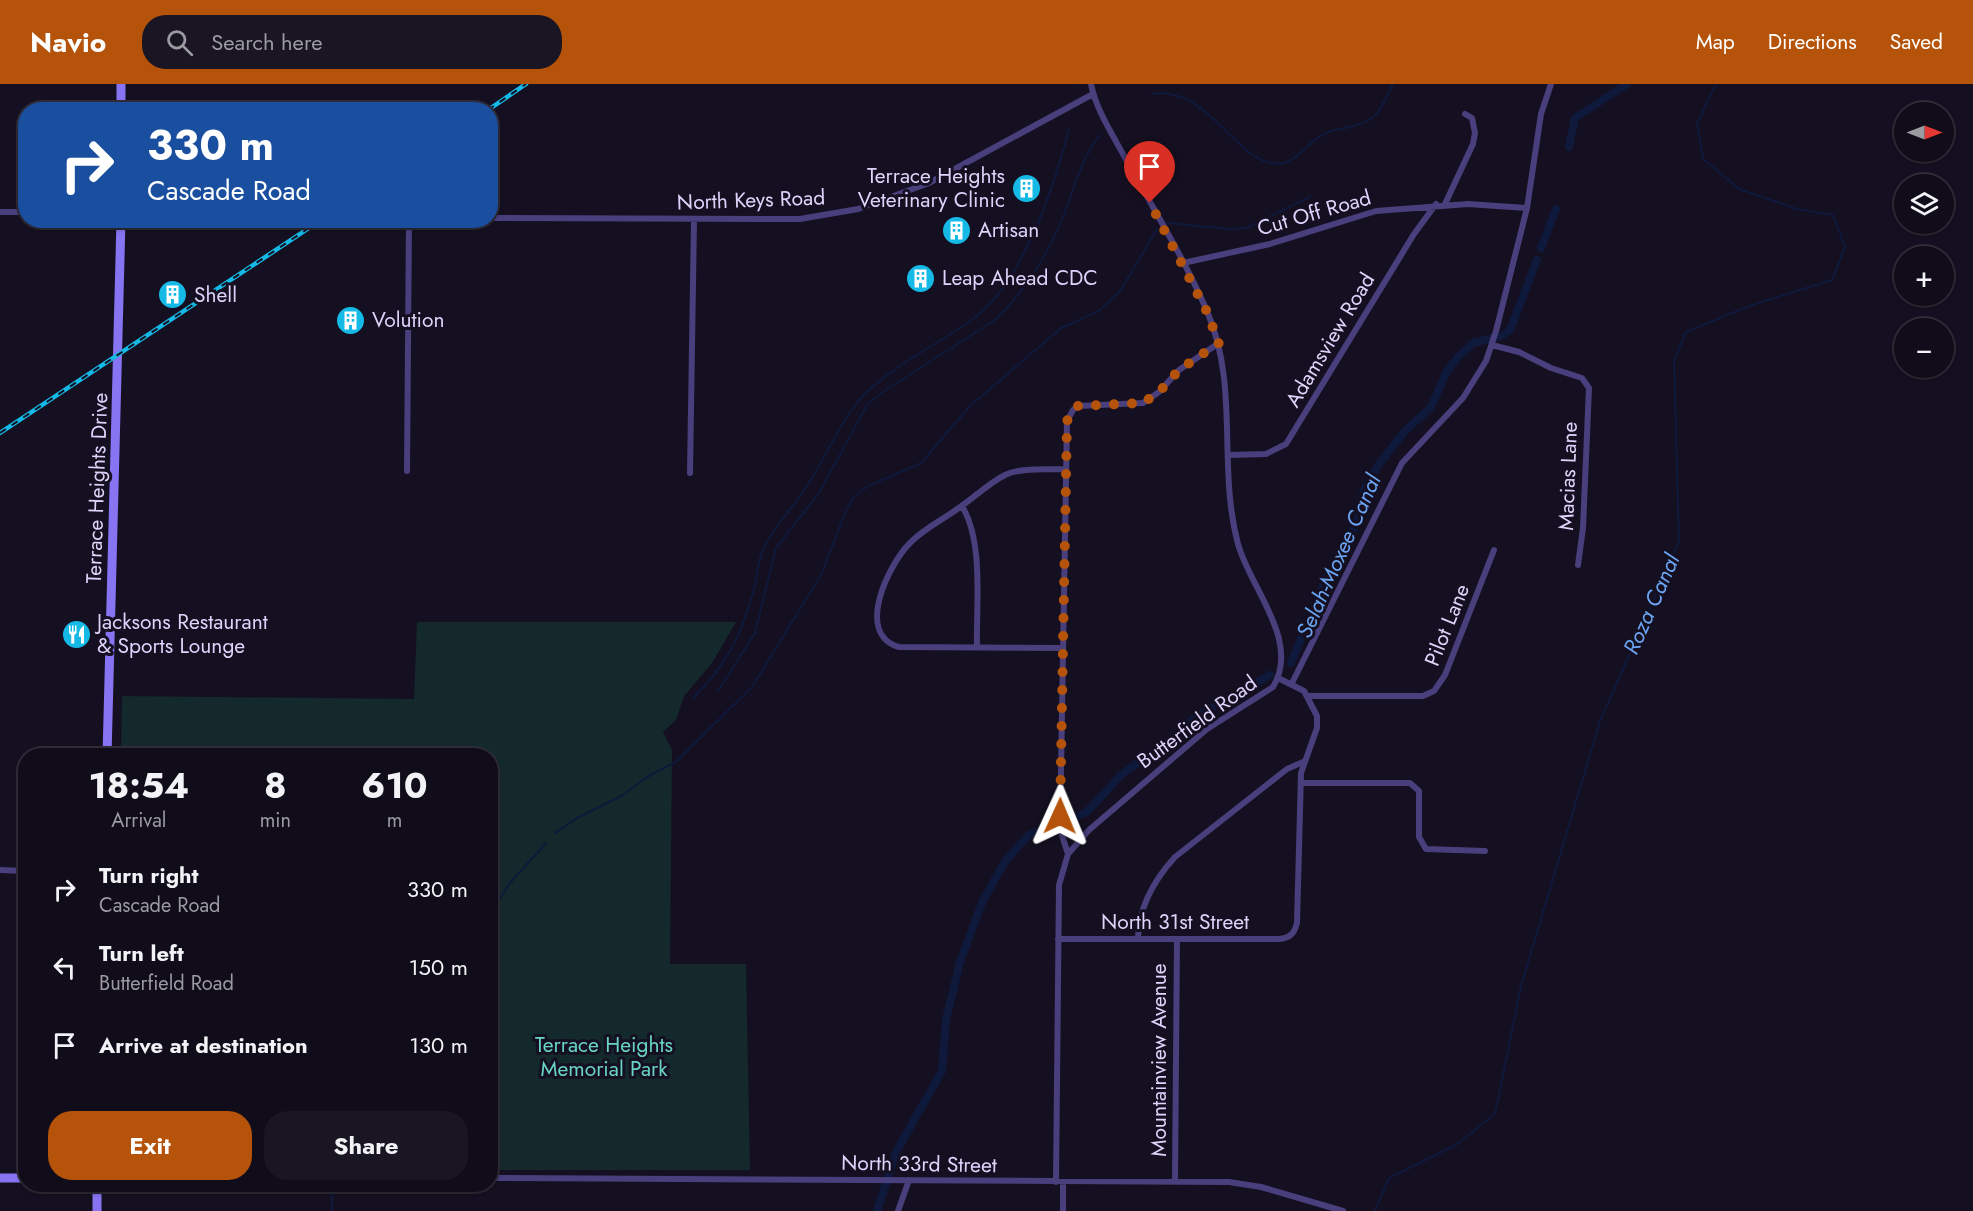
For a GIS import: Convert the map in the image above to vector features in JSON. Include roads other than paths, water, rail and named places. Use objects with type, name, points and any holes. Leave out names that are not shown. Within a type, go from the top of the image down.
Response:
[{"type":"main road","points":[[121,84],[121,102]]},
{"type":"main road","name":"Terrace Heights Drive","points":[[107,748],[121,228]]},
{"type":"main road","points":[[0,1178],[18,1178]]},
{"type":"main road","points":[[97,1192],[97,1211]]},
{"type":"street","name":"Butterfield Road","points":[[1063,1211],[1059,1182],[1058,939],[1060,879],[1068,854],[1089,830],[1138,785],[1207,729],[1265,694],[1278,678],[1282,658],[1279,637],[1243,560],[1234,527],[1226,384],[1219,343],[1183,263],[1093,94],[1091,84]]},
{"type":"street","points":[[1292,683],[1401,463],[1463,398],[1493,343],[1527,208],[1541,114],[1551,84]]},
{"type":"street","name":"North Keys Road","points":[[498,218],[800,219],[858,209],[891,199],[928,183],[1093,94]]},
{"type":"street","points":[[1445,204],[1475,133],[1472,118],[1465,114]]},
{"type":"street","name":"Cut Off Road","points":[[1183,263],[1270,244],[1356,215],[1436,204],[1527,208]]},
{"type":"street","name":"Adamsview Road","points":[[1229,455],[1266,454],[1286,444],[1414,234],[1436,204]]},
{"type":"street","points":[[0,212],[18,212]]},
{"type":"street","points":[[690,473],[694,220]]},
{"type":"street","points":[[407,471],[409,228]]},
{"type":"street","points":[[1068,854],[1060,829],[1066,426],[1073,410],[1086,406],[1143,403],[1159,392],[1179,370],[1219,343]]},
{"type":"street","name":"Macias Lane","points":[[1493,343],[1526,354],[1551,368],[1582,378],[1589,388],[1583,528],[1578,565]]},
{"type":"street","points":[[1062,648],[899,647],[885,640],[879,632],[876,621],[884,587],[892,568],[912,541],[1007,474],[1065,469]]},
{"type":"street","points":[[962,506],[970,519],[975,541],[976,647]]},
{"type":"street","name":"Pilot Lane","points":[[1308,696],[1423,696],[1434,691],[1445,675],[1494,550]]},
{"type":"street","points":[[1278,678],[1292,683],[1308,696],[1317,716],[1317,728],[1303,762],[1301,783],[1410,783],[1419,791],[1419,837],[1426,849],[1485,851]]},
{"type":"street","name":"Mountainview Avenue","points":[[1138,938],[1145,902],[1168,864],[1195,840],[1287,769],[1303,762]]},
{"type":"street","name":"North 31st Street","points":[[1058,939],[1279,939],[1291,936],[1297,923],[1301,783]]},
{"type":"street","points":[[0,870],[18,871]]},
{"type":"street","name":"Mountainview Avenue","points":[[1175,1181],[1177,939]]},
{"type":"street","name":"North 33rd Street","points":[[498,1178],[1242,1183],[1343,1211]]},
{"type":"street","points":[[898,1211],[909,1180]]},
{"type":"waterway","points":[[1152,94],[1173,94],[1191,102],[1208,114],[1252,155],[1267,162],[1283,163],[1294,158],[1326,133],[1357,125],[1372,118],[1381,109],[1393,84]]},
{"type":"waterway","name":"Selah-Moxee Canal","points":[[1569,147],[1575,118],[1627,84]]},
{"type":"waterway","name":"Roza Canal","points":[[1375,1211],[1389,1178],[1456,1145],[1495,1114],[1521,986],[1600,721],[1679,542],[1674,360],[1686,332],[1749,306],[1832,280],[1845,247],[1833,215],[1797,209],[1739,189],[1703,159],[1697,124],[1716,84]]},
{"type":"waterway","points":[[693,698],[705,686],[732,648],[749,605],[765,545],[813,477],[840,427],[856,404],[891,372],[974,318],[992,302],[1007,281],[1022,258],[1034,232],[1055,178],[1069,129]]},
{"type":"waterway","points":[[718,691],[755,633],[776,548],[819,493],[867,405],[881,393],[995,320],[1015,298],[1048,249],[1082,166],[1100,135]]},
{"type":"waterway","points":[[1167,223],[1230,229],[1246,228],[1310,197]]},
{"type":"waterway","name":"Selah-Moxee Canal","points":[[1541,248],[1556,209]]},
{"type":"waterway","points":[[555,833],[577,818],[623,795],[647,777],[677,761],[752,687],[821,575],[847,508],[854,497],[868,486],[921,463],[970,406],[1061,328],[1099,311],[1121,290],[1157,229]]},
{"type":"waterway","name":"Selah-Moxee Canal","points":[[1291,663],[1328,574],[1356,525],[1364,490],[1379,464],[1404,432],[1431,407],[1447,371],[1458,357],[1473,343],[1501,336],[1510,330],[1537,260]]},
{"type":"waterway","name":"Selah-Moxee Canal","points":[[877,1211],[896,1152],[942,1071],[946,1019],[960,962],[983,900],[1006,860],[1029,835],[1087,812],[1121,775],[1172,738],[1195,717],[1270,675]]},
{"type":"waterway","points":[[498,902],[510,883],[546,843]]},
{"type":"waterway","points":[[330,1192],[332,1211]]},
{"type":"railway","points":[[498,103],[526,84]]},
{"type":"railway","points":[[0,433],[309,228]]},
{"type":"place","name":"Terrace Heights Veterinary Clinic","points":[[1026,188]]},
{"type":"place","name":"Artisan","points":[[957,230]]},
{"type":"place","name":"Leap Ahead CDC","points":[[921,278]]},
{"type":"place","name":"Shell","points":[[173,295]]},
{"type":"place","name":"Volution","points":[[351,320]]},
{"type":"place","name":"Jacksons Restaurant & Sports Lounge","points":[[76,634]]},
{"type":"park label","name":"Terrace Heights Memorial Park","points":[[604,1057]]}]
